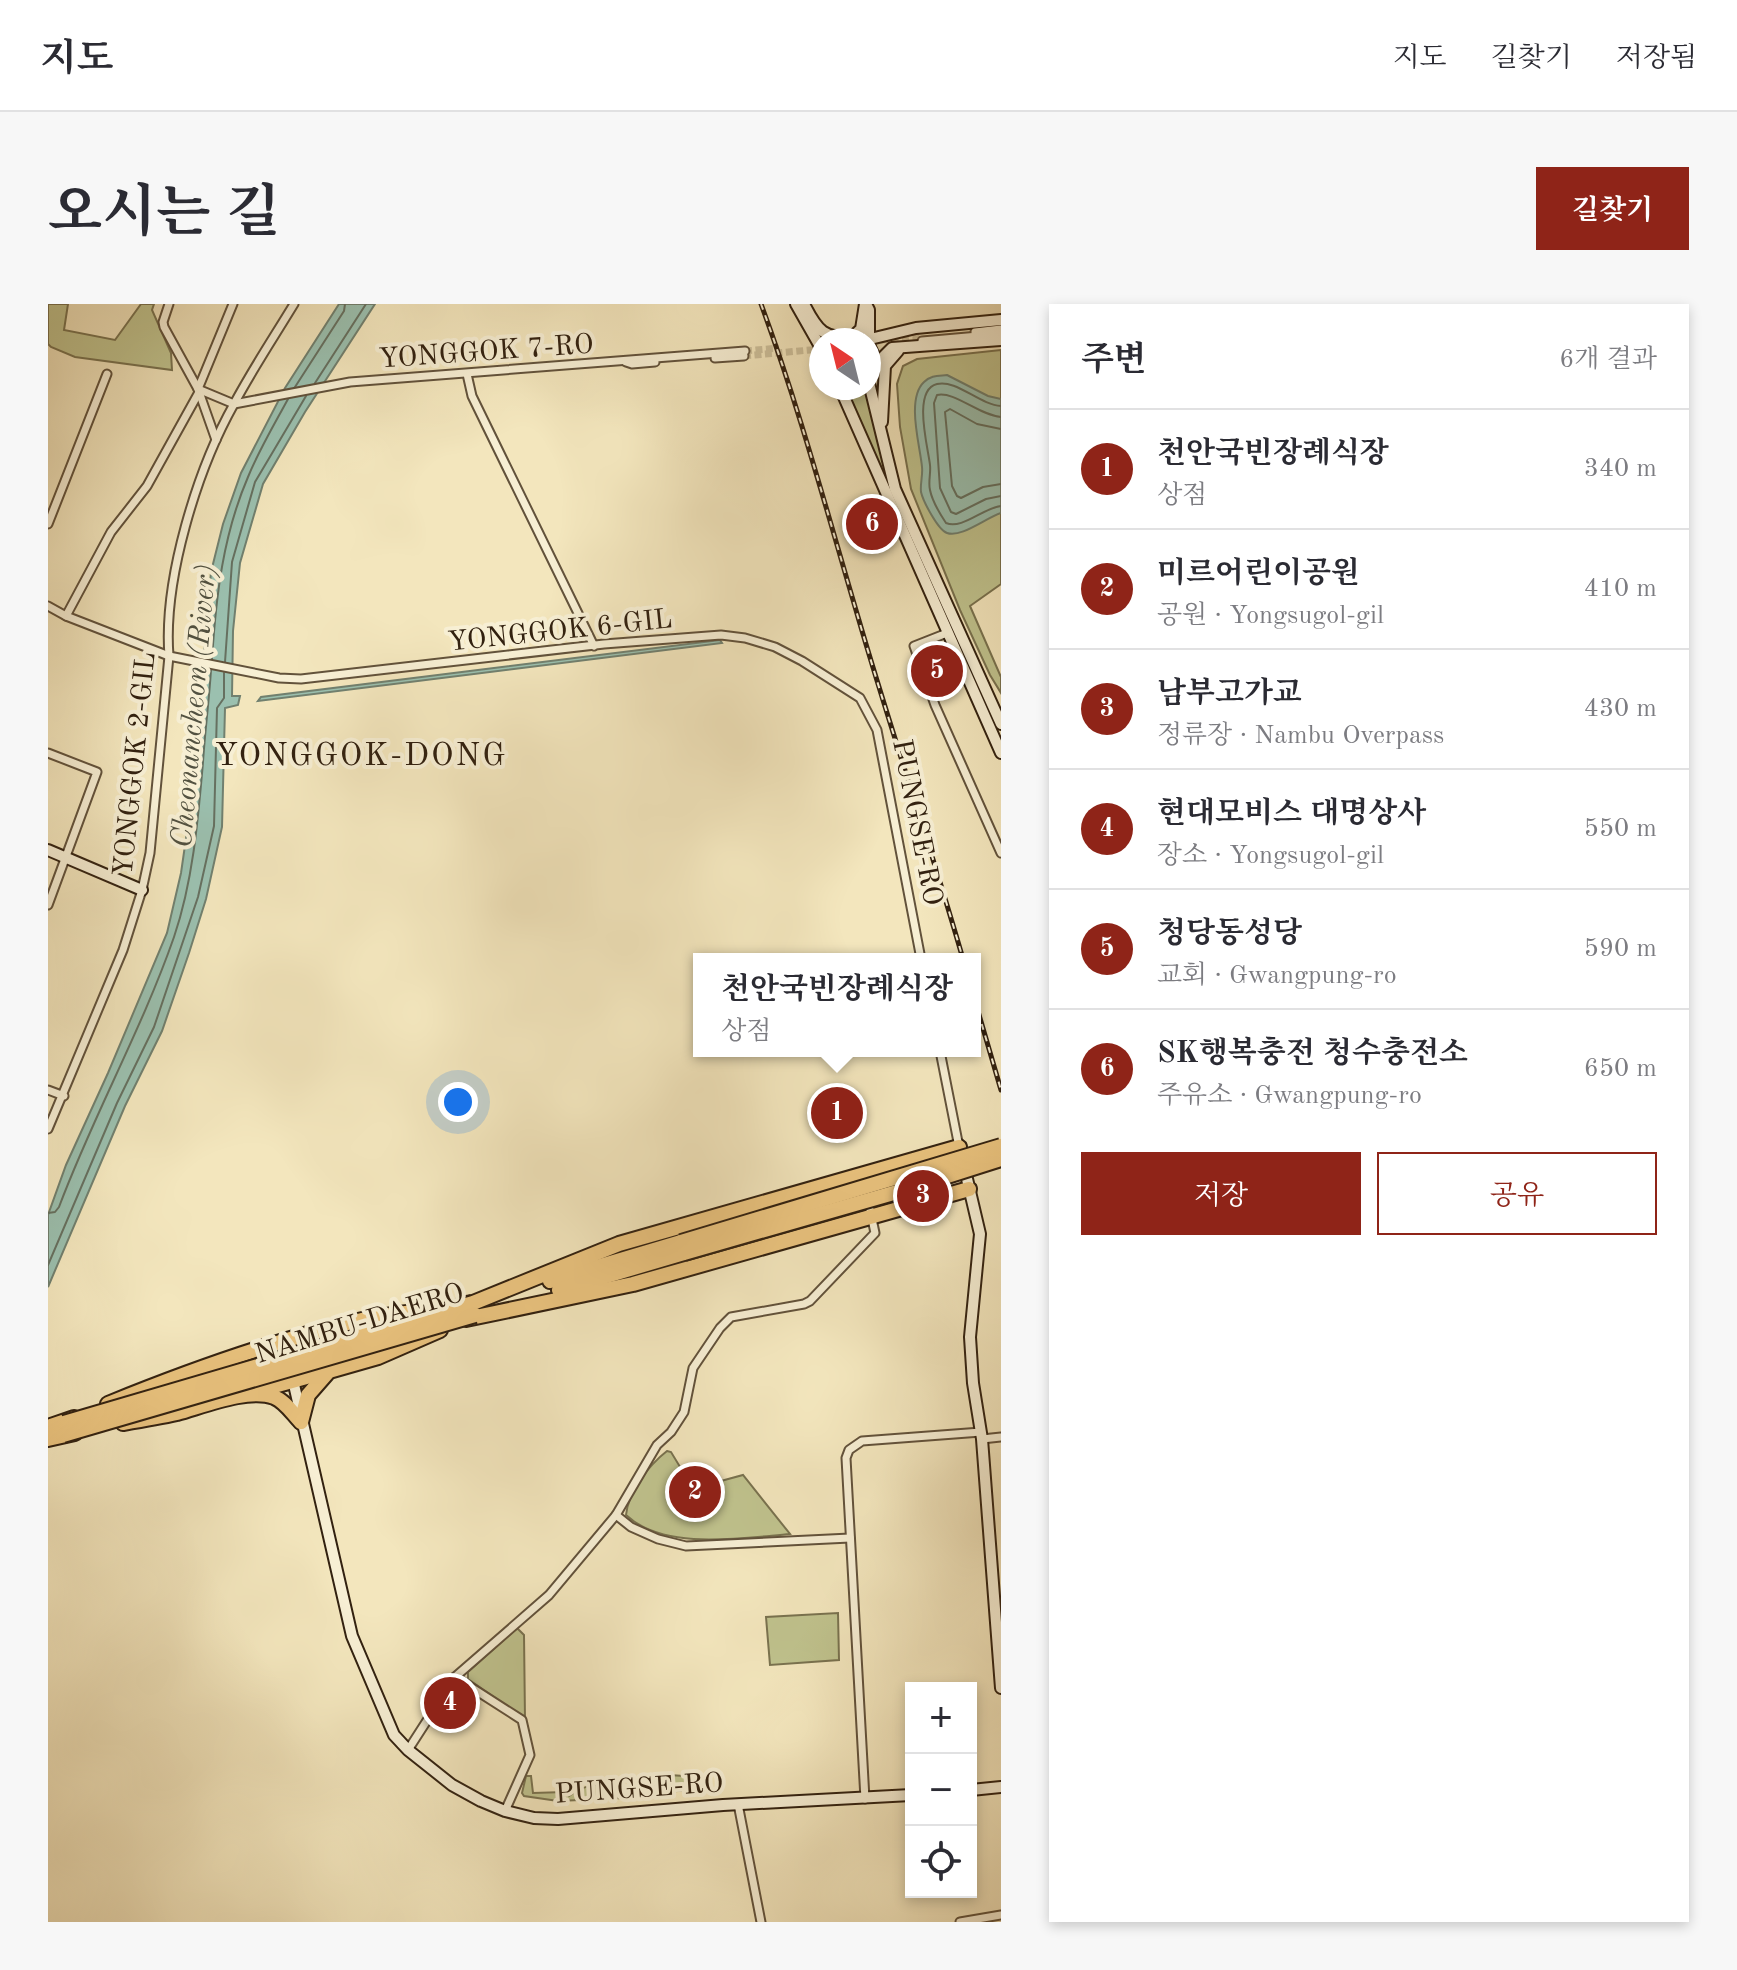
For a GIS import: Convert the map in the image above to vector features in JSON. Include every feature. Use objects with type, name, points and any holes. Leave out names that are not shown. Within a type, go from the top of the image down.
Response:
[{"type":"highway","points":[[682,1248],[1001,1146]]},
{"type":"highway","points":[[58,1432],[176,1413],[378,1357],[474,1309],[619,1244],[959,1147]]},
{"type":"highway","points":[[682,1248],[897,1192],[1001,1159]]},
{"type":"highway","points":[[58,1432],[183,1374],[360,1320],[474,1309],[633,1284],[969,1189]]},
{"type":"highway","name":"NAMBU-DAERO","points":[[48,1427],[58,1432],[682,1248]]},
{"type":"highway","points":[[301,1422],[308,1395],[329,1371]]},
{"type":"highway","points":[[233,1397],[270,1395],[279,1399],[301,1422]]},
{"type":"street","points":[[169,304],[164,327],[198,392],[216,440]]},
{"type":"street","points":[[66,616],[111,532],[147,486],[198,392],[233,304]]},
{"type":"street","name":"YONGGOK 2-GIL","points":[[48,1129],[123,950],[142,890],[150,853],[169,656],[167,627],[178,558],[216,440],[294,304]]},
{"type":"street","points":[[796,304],[809,328]]},
{"type":"street","points":[[804,304],[817,328]]},
{"type":"street","points":[[861,328],[865,304]]},
{"type":"street","points":[[865,304],[868,328]]},
{"type":"street","points":[[869,319],[890,334]]},
{"type":"street","points":[[881,360],[892,348],[919,338],[1001,320]]},
{"type":"street","points":[[881,337],[890,334],[956,344],[1001,334]]},
{"type":"street","points":[[882,431],[885,366],[893,354],[919,338]]},
{"type":"street","name":"YONGGOK 7-RO","points":[[234,404],[350,382],[632,364],[744,353]]},
{"type":"street","points":[[48,524],[107,374]]},
{"type":"street","points":[[467,374],[472,396],[594,646]]},
{"type":"street","points":[[198,392],[234,404]]},
{"type":"street","points":[[844,400],[1001,753]]},
{"type":"street","points":[[874,400],[895,489],[1001,724]]},
{"type":"street","points":[[48,606],[169,656]]},
{"type":"street","points":[[947,633],[914,646],[935,705],[1001,853]]},
{"type":"street","name":"YONGGOK 6-GIL","points":[[169,656],[301,679],[721,635],[775,647],[860,698]]},
{"type":"street","name":"PUNGSE-RO","points":[[860,698],[877,730],[920,953]]},
{"type":"street","points":[[48,753],[97,772],[48,905]]},
{"type":"street","points":[[48,850],[142,890]]},
{"type":"street","points":[[941,1057],[980,1234],[970,1337],[973,1383],[982,1435],[1001,1688]]},
{"type":"street","points":[[48,1090],[64,1096]]},
{"type":"street","points":[[408,1750],[455,1677],[549,1595],[616,1515],[657,1445],[671,1432],[684,1412],[693,1368],[720,1328],[731,1317],[810,1301],[875,1233],[862,1175]]},
{"type":"street","points":[[282,1342],[301,1422]]},
{"type":"street","name":"PUNGSE-RO","points":[[301,1422],[352,1636],[394,1735],[452,1785],[505,1811],[534,1818],[558,1819],[738,1804],[905,1796]]},
{"type":"street","points":[[865,1799],[846,1458],[854,1445],[862,1441],[982,1435],[1001,1437]]},
{"type":"street","points":[[616,1515],[631,1527],[658,1539],[686,1546],[850,1538]]},
{"type":"street","points":[[987,1522],[1001,1519]]},
{"type":"street","points":[[455,1677],[522,1720],[530,1755],[505,1811]]},
{"type":"street","points":[[977,1789],[1001,1787]]},
{"type":"street","points":[[738,1804],[761,1922]]},
{"type":"street","points":[[960,1922],[1001,1915]]},
{"type":"green space","points":[[48,304],[68,304],[64,330],[115,340],[141,304],[154,304],[152,310],[171,353],[172,370],[75,357],[51,347],[48,344]]},
{"type":"green space","points":[[1001,350],[1001,584],[970,606],[1001,677],[1001,693],[960,610],[911,489],[900,427],[897,384],[903,366],[917,359]]},
{"type":"green space","points":[[851,400],[870,400],[888,487]]},
{"type":"green space","points":[[667,1451],[671,1452],[691,1485],[699,1487],[743,1475],[790,1534],[704,1540],[661,1534],[642,1526],[626,1515],[631,1497],[640,1480]]},
{"type":"green space","points":[[838,1613],[839,1660],[770,1665],[766,1617]]},
{"type":"green space","points":[[517,1628],[524,1635],[525,1719],[468,1679],[468,1672]]},
{"type":"green space","points":[[654,1774],[684,1776],[699,1790],[558,1801],[524,1796],[522,1793],[526,1776],[531,1776],[533,1793],[565,1792],[569,1796],[583,1788],[600,1784],[617,1784],[633,1789]]},
{"type":"water","points":[[339,304],[375,304],[263,484],[240,563],[233,631],[232,696],[240,696],[238,705],[225,708],[222,827],[206,899],[162,1031],[125,1106],[48,1287],[48,1215],[66,1165],[167,933],[181,873],[190,811],[211,572],[223,524],[241,473],[285,388]]},
{"type":"water","points":[[947,375],[988,396],[1001,399],[1001,513],[953,534],[939,527],[921,492],[922,467],[915,411],[916,399],[924,382],[932,377]]},
{"type":"water","points":[[720,640],[722,643],[258,701],[261,697]]},
{"type":"tunnel","points":[[881,340],[922,337]]},
{"type":"tunnel","points":[[745,351],[779,348]]},
{"type":"tunnel","points":[[744,356],[809,350]]},
{"type":"railway","points":[[761,304],[800,421],[961,953]]},
{"type":"railway","points":[[981,1022],[1001,1090]]},
{"type":"place","name":"SK행복충전 청수충전소","points":[[872,524]]},
{"type":"place","name":"청당동성당","points":[[937,671]]},
{"type":"place","name":"천안국빈장례식장","points":[[837,1113]]},
{"type":"place","name":"남부고가교","points":[[923,1196]]},
{"type":"place","name":"미르어린이공원","points":[[695,1492]]},
{"type":"place","name":"현대모비스 대명상사","points":[[450,1703]]},
{"type":"district","name":"YONGGOK-DONG","points":[[361,754]]},
{"type":"water label","name":"Cheonancheon (River)","points":[[193,706]]}]
